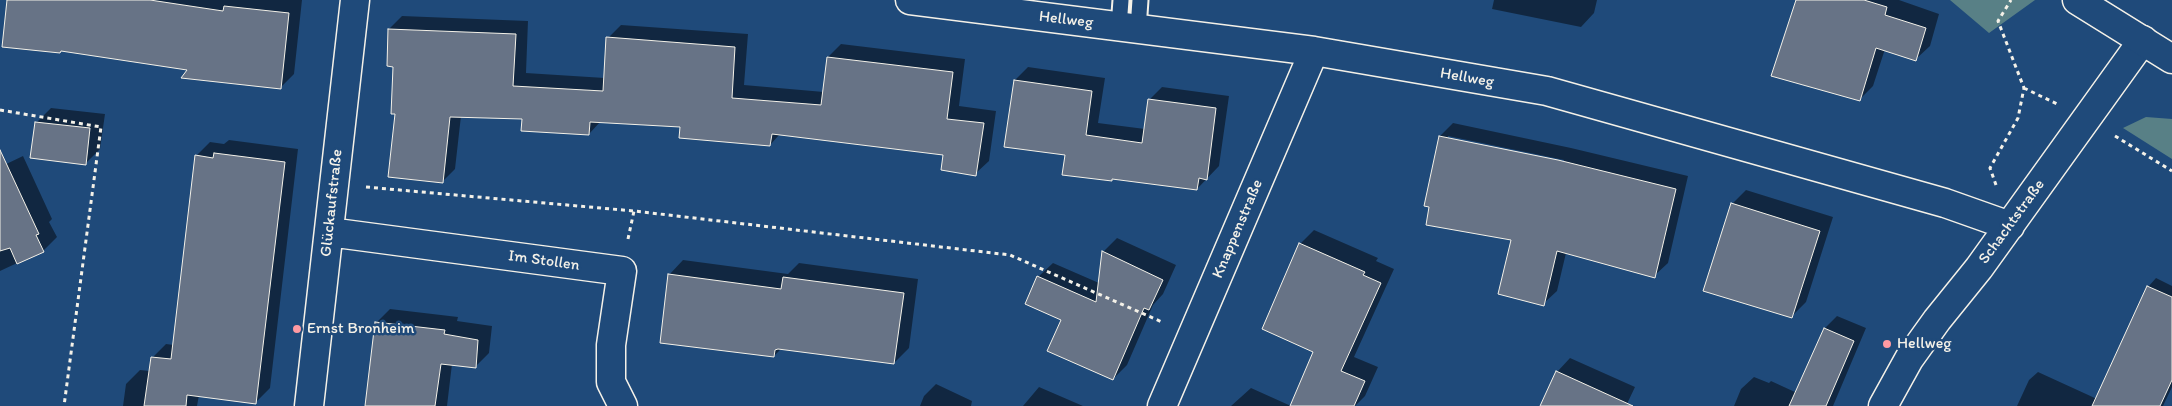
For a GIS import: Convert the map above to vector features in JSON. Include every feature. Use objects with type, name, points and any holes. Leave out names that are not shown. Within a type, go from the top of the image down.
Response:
[{"type":"street","name":"Glückaufstraße","points":[[309,406],[355,0]]},
{"type":"street","name":"Hellweg","points":[[910,0],[1126,18],[1547,92],[1945,203],[2010,226]]},
{"type":"street","points":[[2077,0],[2172,59]]},
{"type":"street","name":"Schachtstraße","points":[[1883,406],[1909,359],[2010,226],[2143,40]]},
{"type":"street","name":"Knappenstraße","points":[[1162,406],[1314,51]]},
{"type":"street","name":"Im Stollen","points":[[329,232],[622,271],[611,345],[611,382],[623,406]]},
{"type":"lane","points":[[1126,18],[1140,0]]},
{"type":"path","points":[[2010,226],[1990,168],[2018,118],[2024,88],[1998,21],[2011,0]]},
{"type":"path","points":[[0,110],[101,127],[64,406]]},
{"type":"path","points":[[333,183],[634,211],[1010,255],[1194,334]]},
{"type":"green space","points":[[1950,0],[2035,0],[1989,33]]},
{"type":"green space","points":[[2146,117],[2172,119],[2172,159],[2123,128]]},
{"type":"building","points":[[7,0],[150,0],[223,11],[224,6],[289,13],[281,89],[181,78],[187,70],[61,51],[60,53],[2,47]]},
{"type":"building","points":[[1796,0],[1864,0],[1887,7],[1885,15],[1926,28],[1916,61],[1876,48],[1860,101],[1771,76]]},
{"type":"building","points":[[388,29],[516,34],[513,86],[603,91],[606,37],[735,47],[732,98],[821,105],[827,57],[953,72],[947,119],[984,123],[976,176],[941,170],[943,155],[772,134],[770,146],[679,138],[680,127],[590,122],[589,135],[521,131],[522,119],[450,117],[443,183],[388,177],[395,114],[391,114],[393,67],[387,66]]},
{"type":"building","points":[[1014,80],[1092,91],[1086,135],[1142,143],[1148,99],[1216,108],[1207,180],[1199,178],[1197,190],[1112,179],[1112,181],[1062,175],[1065,155],[1004,147]]},
{"type":"building","points":[[35,122],[90,128],[86,165],[30,158]]},
{"type":"building","points":[[1439,136],[1558,160],[1676,189],[1655,278],[1557,251],[1544,306],[1498,294],[1511,240],[1426,225],[1429,207],[1424,206]]},
{"type":"building","points":[[0,150],[39,234],[36,235],[44,252],[17,264],[10,248],[0,251]]},
{"type":"building","points":[[214,153],[285,162],[256,404],[187,395],[186,406],[144,406],[151,357],[171,359],[195,155],[213,158]]},
{"type":"building","points":[[1731,203],[1820,231],[1792,318],[1703,291]]},
{"type":"building","points":[[1299,243],[1365,272],[1363,275],[1381,283],[1341,371],[1365,381],[1354,406],[1290,406],[1313,352],[1262,329]]},
{"type":"building","points":[[1102,251],[1163,280],[1149,310],[1144,308],[1113,380],[1047,351],[1061,320],[1025,304],[1037,276],[1096,302]]},
{"type":"building","points":[[668,274],[781,289],[783,277],[904,293],[894,364],[778,349],[775,350],[774,357],[660,343]]},
{"type":"building","points":[[2147,286],[2172,297],[2172,380],[2160,406],[2092,406]]},
{"type":"building","points":[[375,322],[445,330],[444,334],[478,340],[476,368],[441,364],[435,406],[365,406]]},
{"type":"building","points":[[1824,328],[1854,341],[1826,406],[1789,406]]},
{"type":"building","points":[[1556,371],[1633,406],[1540,406]]},
{"type":"place","name":"Ernst Bronheim","points":[[297,329]]},
{"type":"place","name":"Hellweg","points":[[1887,344]]}]
